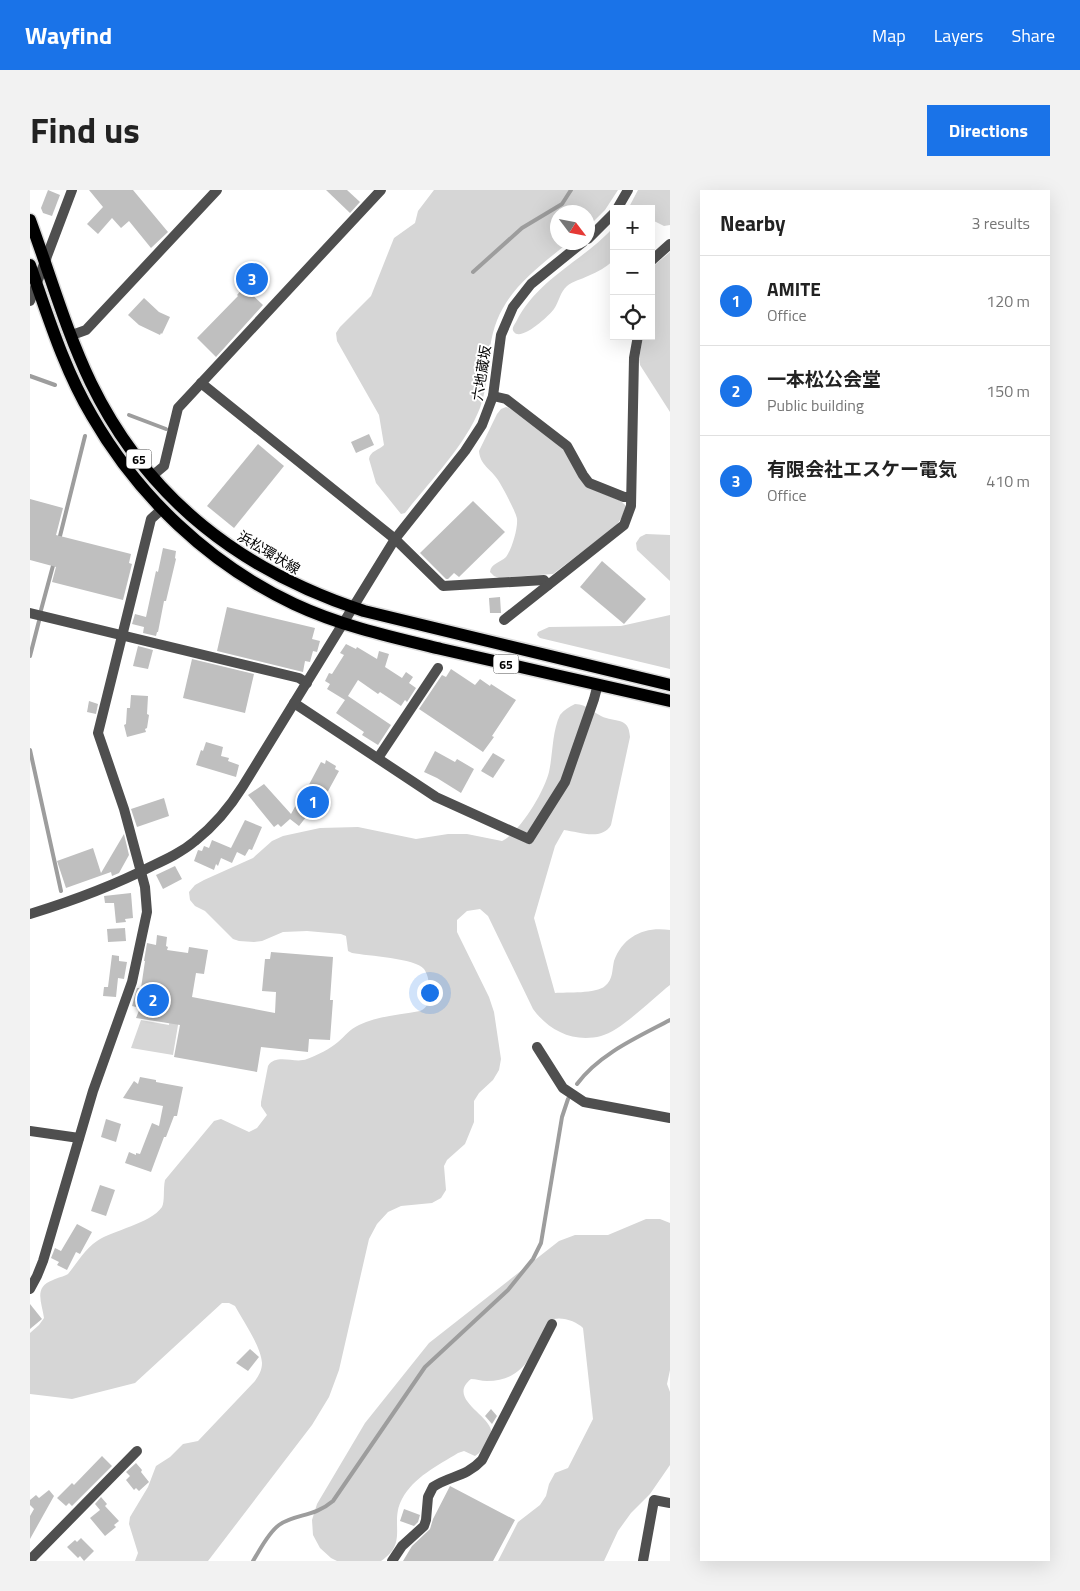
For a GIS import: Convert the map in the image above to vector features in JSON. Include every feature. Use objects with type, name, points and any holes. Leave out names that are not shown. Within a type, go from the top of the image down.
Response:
[{"type":"main road","name":"浜松環状線","points":[[30,220],[72,335],[91,383],[104,407],[128,445],[152,476],[188,513],[240,554],[288,582],[353,608],[670,685]]},
{"type":"main road","name":"65","points":[[30,265],[66,364],[91,414],[121,461],[162,509],[198,543],[244,576],[293,603],[372,632],[464,655],[670,701]]},
{"type":"street","points":[[30,301],[72,190]]},
{"type":"street","points":[[72,335],[86,330],[217,190]]},
{"type":"street","points":[[152,476],[164,466],[178,408],[381,190]]},
{"type":"street","points":[[619,205],[628,190]]},
{"type":"street","points":[[595,232],[610,217]]},
{"type":"street","points":[[655,257],[670,244]]},
{"type":"street","name":"六地蔵坂","points":[[30,914],[76,899],[141,872],[194,843],[221,817],[233,802],[395,540],[474,438],[488,411],[493,396],[501,335],[513,307],[531,284],[573,250]]},
{"type":"street","points":[[504,620],[624,525],[631,506],[634,358],[637,340]]},
{"type":"street","points":[[201,383],[395,540],[443,586],[544,580],[548,585]]},
{"type":"street","points":[[493,396],[506,399],[567,446],[583,475],[590,483],[624,497],[631,497]]},
{"type":"street","points":[[30,1288],[43,1261],[93,1091],[132,982],[147,912],[147,900],[141,872],[124,808],[98,733],[151,519],[162,509]]},
{"type":"street","points":[[30,613],[299,678],[307,683]]},
{"type":"street","points":[[378,758],[438,668]]},
{"type":"street","points":[[294,703],[436,796],[529,838],[564,782],[598,684]]},
{"type":"street","points":[[536,1047],[563,1088],[584,1102],[670,1118]]},
{"type":"street","points":[[30,1131],[80,1138]]},
{"type":"street","points":[[392,1561],[402,1546],[424,1526],[428,1497],[433,1487],[465,1474],[482,1460],[552,1324]]},
{"type":"street","points":[[30,1560],[137,1451]]},
{"type":"street","points":[[643,1561],[654,1500],[670,1503]]},
{"type":"shaded area","points":[[434,190],[618,190],[605,210],[595,220],[595,205],[550,205],[550,250],[559,250],[529,276],[508,301],[494,331],[484,394],[473,422],[446,463],[405,513],[401,514],[376,483],[369,459],[373,452],[384,445],[379,415],[337,341],[336,333],[371,296],[394,238],[415,223],[418,211]]},
{"type":"shaded area","points":[[638,190],[670,190],[670,225],[664,226],[655,222],[655,205],[630,205]]},
{"type":"shaded area","points":[[610,231],[610,263],[599,271],[567,286],[554,309],[529,331],[518,334],[514,332],[514,324],[536,294],[561,271],[589,250],[595,250],[595,245]]},
{"type":"shaded area","points":[[670,252],[670,412],[640,365],[639,359],[642,340],[655,340],[655,265]]},
{"type":"shaded area","points":[[506,407],[512,409],[564,449],[587,487],[621,501],[626,506],[616,526],[553,574],[499,578],[490,572],[496,563],[506,557],[516,533],[517,519],[503,488],[481,460],[479,451],[497,414]]},
{"type":"shaded area","points":[[646,534],[670,535],[670,581],[637,550],[636,543],[640,537]]},
{"type":"shaded area","points":[[670,615],[670,669],[540,638],[537,635],[538,632],[549,627],[621,626]]},
{"type":"shaded area","points":[[575,704],[586,707],[606,718],[624,723],[629,730],[630,737],[611,825],[602,833],[596,834],[583,834],[564,830],[555,846],[534,918],[555,993],[601,989],[608,984],[618,952],[629,939],[644,931],[661,929],[670,930],[670,985],[627,1021],[609,1033],[591,1038],[572,1036],[554,1029],[539,1017],[533,1009],[488,916],[480,909],[467,911],[457,920],[457,932],[489,997],[494,1012],[501,1059],[499,1070],[493,1080],[479,1093],[474,1101],[474,1122],[465,1144],[447,1160],[444,1166],[446,1190],[441,1198],[432,1203],[401,1206],[388,1212],[377,1224],[369,1239],[339,1370],[329,1397],[312,1425],[208,1561],[135,1561],[138,1553],[129,1524],[130,1517],[148,1487],[156,1466],[170,1457],[183,1444],[198,1441],[255,1381],[262,1366],[261,1356],[235,1306],[229,1303],[222,1303],[135,1383],[72,1399],[30,1394],[30,1333],[44,1318],[40,1296],[43,1287],[47,1283],[68,1274],[85,1252],[97,1241],[149,1218],[156,1213],[163,1204],[165,1180],[214,1121],[221,1119],[249,1132],[257,1128],[267,1115],[261,1106],[261,1102],[268,1066],[271,1062],[281,1059],[307,1059],[331,1047],[353,1028],[366,1022],[420,1011],[427,1006],[429,998],[428,977],[424,969],[419,965],[391,958],[352,953],[348,951],[346,936],[341,934],[307,931],[283,932],[262,941],[239,941],[233,939],[205,911],[195,906],[190,900],[189,892],[195,885],[204,880],[253,858],[272,841],[283,836],[320,828],[358,827],[416,839],[448,834],[467,834],[502,841],[516,829],[537,800],[549,772],[557,722],[560,715]]},
{"type":"shaded area","points":[[170,1018],[179,1019],[173,1055],[131,1048],[141,1020],[169,1025]]},
{"type":"shaded area","points":[[646,1219],[660,1219],[670,1223],[670,1370],[667,1384],[670,1392],[670,1465],[650,1494],[631,1513],[618,1531],[604,1561],[498,1561],[518,1522],[540,1505],[546,1496],[549,1484],[555,1473],[568,1468],[593,1419],[583,1328],[572,1321],[562,1319],[549,1321],[533,1353],[520,1370],[500,1380],[471,1379],[465,1386],[464,1393],[466,1399],[491,1430],[489,1438],[482,1450],[475,1456],[464,1451],[458,1453],[419,1478],[413,1484],[402,1499],[397,1516],[397,1540],[389,1554],[381,1561],[337,1561],[320,1548],[313,1535],[312,1520],[317,1504],[365,1423],[429,1343],[559,1241],[575,1235],[608,1235]]},
{"type":"building","points":[[48,190],[60,195],[52,216],[43,213],[41,208]]},
{"type":"building","points":[[89,190],[133,190],[168,232],[151,248],[129,221],[121,228],[112,218],[98,234],[87,224],[103,207]]},
{"type":"building","points":[[326,190],[347,190],[360,202],[350,213]]},
{"type":"building","points":[[244,287],[263,305],[216,357],[197,338],[238,296]]},
{"type":"building","points":[[144,298],[159,312],[170,317],[160,335],[139,325],[128,315]]},
{"type":"building","points":[[369,434],[374,445],[356,453],[351,442]]},
{"type":"building","points":[[258,444],[284,466],[234,528],[207,506]]},
{"type":"building","points":[[30,499],[63,508],[56,535],[131,554],[129,563],[132,564],[123,600],[52,582],[56,567],[30,560]]},
{"type":"building","points":[[473,501],[505,532],[459,577],[454,573],[446,579],[420,553]]},
{"type":"building","points":[[163,548],[176,551],[176,559],[156,636],[143,633],[144,627],[132,624],[135,614],[146,617]]},
{"type":"building","points":[[602,561],[646,599],[624,624],[580,587]]},
{"type":"building","points":[[500,597],[501,613],[490,613],[489,598]]},
{"type":"building","points":[[227,607],[315,628],[312,639],[320,641],[317,652],[313,651],[310,662],[305,661],[303,672],[217,651]]},
{"type":"building","points":[[346,644],[356,649],[357,647],[377,659],[379,651],[389,654],[385,667],[402,678],[406,672],[413,677],[409,683],[416,688],[407,702],[405,700],[401,706],[380,692],[378,694],[358,680],[348,696],[391,725],[378,745],[362,735],[364,732],[336,713],[345,700],[327,689],[330,684],[325,681],[329,673],[332,674],[344,655],[340,653]]},
{"type":"building","points":[[138,646],[153,650],[148,669],[133,666]]},
{"type":"building","points":[[192,659],[254,674],[245,713],[183,698]]},
{"type":"building","points":[[451,669],[475,685],[480,679],[516,700],[483,752],[419,709],[442,675],[446,677]]},
{"type":"building","points":[[131,695],[148,696],[147,714],[149,715],[147,728],[145,729],[146,732],[127,737],[124,725],[126,724],[127,708],[130,708]]},
{"type":"building","points":[[89,701],[98,704],[96,714],[87,712]]},
{"type":"building","points":[[206,742],[223,747],[221,756],[229,758],[228,761],[239,765],[236,777],[196,765]]},
{"type":"building","points":[[435,751],[455,762],[457,759],[474,769],[461,793],[424,772]]},
{"type":"building","points":[[493,753],[505,760],[493,778],[481,771]]},
{"type":"building","points":[[326,760],[336,766],[335,769],[339,771],[315,815],[310,812],[299,826],[290,819],[281,827],[278,824],[274,827],[248,795],[264,784],[291,814],[321,762],[325,764]]},
{"type":"building","points":[[164,798],[169,816],[137,827],[131,809]]},
{"type":"building","points":[[245,820],[262,827],[252,850],[249,849],[245,856],[237,852],[232,863],[221,858],[214,870],[194,861],[198,850],[202,851],[204,846],[209,848],[212,840],[231,848]]},
{"type":"building","points":[[124,834],[129,855],[119,873],[112,876],[111,872],[66,888],[57,861],[93,848],[101,873]]},
{"type":"building","points":[[175,866],[182,879],[163,889],[156,875]]},
{"type":"building","points":[[131,893],[133,918],[125,919],[126,922],[116,923],[114,903],[105,903],[104,896]]},
{"type":"building","points":[[125,928],[126,941],[108,942],[107,929]]},
{"type":"building","points":[[157,935],[167,937],[167,950],[188,953],[189,947],[208,950],[204,974],[196,973],[192,997],[275,1013],[276,992],[262,991],[265,959],[270,959],[271,952],[333,957],[330,1000],[333,1000],[330,1040],[309,1039],[308,1052],[261,1047],[257,1072],[174,1057],[180,1025],[136,1018],[140,1008],[132,1006],[137,988],[141,988],[147,943],[156,945]]},
{"type":"building","points":[[112,955],[119,956],[119,961],[127,962],[124,979],[118,978],[116,997],[103,996],[104,987],[108,987]]},
{"type":"building","points":[[140,1077],[183,1087],[177,1116],[174,1116],[166,1137],[164,1137],[151,1172],[125,1163],[129,1152],[136,1155],[136,1153],[140,1154],[152,1123],[159,1126],[163,1106],[123,1098],[134,1081],[138,1084]]},
{"type":"building","points":[[106,1119],[121,1124],[116,1142],[101,1137]]},
{"type":"building","points":[[100,1185],[115,1190],[106,1216],[91,1211]]},
{"type":"building","points":[[77,1224],[92,1232],[80,1254],[76,1252],[67,1270],[57,1265],[59,1262],[51,1258],[55,1248],[61,1251]]},
{"type":"building","points":[[30,1304],[42,1319],[30,1329]]},
{"type":"building","points":[[250,1349],[259,1357],[248,1371],[236,1363]]},
{"type":"building","points":[[491,1409],[497,1416],[492,1424],[485,1416]]},
{"type":"building","points":[[102,1456],[112,1466],[72,1506],[69,1503],[66,1506],[57,1498],[72,1483],[74,1485]]},
{"type":"building","points":[[136,1463],[149,1482],[139,1491],[136,1488],[134,1490],[126,1480],[130,1476],[126,1472]]},
{"type":"building","points":[[450,1486],[515,1520],[493,1561],[403,1561],[412,1546],[430,1529]]},
{"type":"building","points":[[49,1490],[54,1496],[30,1539],[30,1516],[34,1509],[30,1505],[30,1500],[36,1495],[39,1498]]},
{"type":"building","points":[[101,1497],[107,1504],[105,1506],[119,1521],[114,1525],[116,1527],[105,1536],[90,1518],[100,1510],[95,1504]]},
{"type":"building","points":[[404,1509],[420,1515],[418,1522],[414,1526],[400,1521]]},
{"type":"building","points":[[81,1538],[94,1551],[84,1561],[67,1547],[75,1540],[77,1542]]},
{"type":"waterway","points":[[473,272],[522,228],[562,204],[571,190]]},
{"type":"waterway","points":[[30,376],[55,385]]},
{"type":"waterway","points":[[129,415],[166,429]]},
{"type":"waterway","points":[[59,540],[85,436]]},
{"type":"waterway","points":[[41,610],[54,562]]},
{"type":"waterway","points":[[30,656],[39,621]]},
{"type":"waterway","points":[[30,750],[61,891]]},
{"type":"waterway","points":[[577,1084],[586,1073],[608,1055],[670,1020]]},
{"type":"waterway","points":[[253,1561],[275,1528],[285,1521],[319,1510],[333,1501],[425,1367],[508,1290],[533,1259],[541,1243],[562,1117],[568,1099]]},
{"type":"place","name":"有限会社エスケー電気","points":[[252,279]]},
{"type":"place","name":"AMITE","points":[[313,802]]},
{"type":"place","name":"一本松公会堂","points":[[153,1000]]}]
